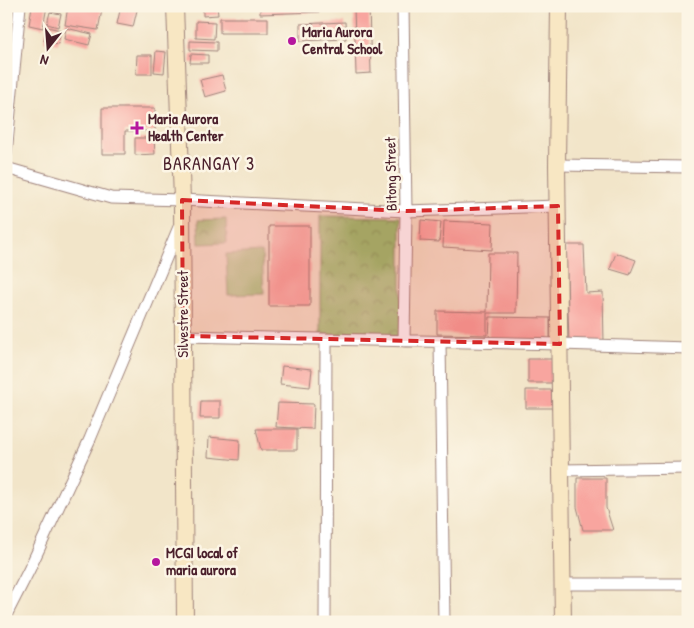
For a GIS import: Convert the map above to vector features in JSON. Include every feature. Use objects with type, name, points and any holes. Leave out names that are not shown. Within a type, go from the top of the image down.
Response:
[{"type":"street","points":[[6,154],[20,6]]},
{"type":"street","name":"Silvestre Street","points":[[175,6],[182,200],[185,622]]},
{"type":"street","name":"Bitong Street","points":[[403,6],[406,211],[404,341]]},
{"type":"street","points":[[559,6],[558,206],[563,622]]},
{"type":"street","points":[[558,165],[688,167]]},
{"type":"street","points":[[6,168],[111,198],[406,211],[558,206]]},
{"type":"street","points":[[6,615],[90,439],[182,220]]},
{"type":"street","points":[[183,336],[688,348]]},
{"type":"street","points":[[325,622],[326,340]]},
{"type":"street","points":[[440,342],[444,622]]},
{"type":"street","points":[[562,470],[688,468]]},
{"type":"street","points":[[562,584],[688,584]]},
{"type":"highlighted area","points":[[182,200],[406,211],[558,206],[560,344],[183,336]]},
{"type":"green space","points":[[320,216],[401,217],[401,336],[320,335]]},
{"type":"green space","points":[[226,219],[227,243],[199,244],[198,220]]},
{"type":"green space","points":[[262,252],[264,294],[228,295],[226,254]]},
{"type":"building","points":[[32,6],[47,6],[43,28],[29,25]]},
{"type":"building","points":[[68,6],[81,6],[102,10],[98,30],[65,25]]},
{"type":"building","points":[[121,6],[138,6],[133,27],[117,24]]},
{"type":"building","points":[[203,6],[217,6],[218,15],[203,16]]},
{"type":"building","points":[[260,6],[320,6],[320,12],[260,14]]},
{"type":"building","points":[[354,6],[369,6],[371,73],[356,74]]},
{"type":"building","points":[[50,12],[61,14],[58,27],[47,24]]},
{"type":"building","points":[[220,18],[268,18],[268,33],[220,33]]},
{"type":"building","points":[[196,21],[215,22],[214,39],[196,38]]},
{"type":"building","points":[[345,22],[346,39],[300,41],[300,24]]},
{"type":"building","points":[[47,27],[61,30],[58,44],[44,41]]},
{"type":"building","points":[[66,28],[92,34],[89,45],[64,39]]},
{"type":"building","points":[[190,41],[217,42],[217,51],[190,50]]},
{"type":"building","points":[[156,51],[166,52],[164,73],[154,72]]},
{"type":"building","points":[[191,54],[208,55],[208,63],[190,63]]},
{"type":"building","points":[[137,55],[152,55],[152,74],[136,74]]},
{"type":"building","points":[[222,75],[226,91],[205,97],[200,80]]},
{"type":"building","points":[[102,108],[155,108],[155,131],[125,131],[125,154],[102,154]]},
{"type":"building","points":[[135,138],[154,138],[155,154],[135,155]]},
{"type":"building","points":[[421,220],[441,222],[439,242],[420,241]]},
{"type":"building","points":[[444,221],[493,223],[492,250],[443,247]]},
{"type":"building","points":[[269,226],[310,226],[310,306],[269,306]]},
{"type":"building","points":[[566,245],[584,245],[586,293],[603,292],[604,343],[569,343]]},
{"type":"building","points":[[488,253],[517,253],[516,313],[487,313],[487,335],[437,334],[437,311],[487,312]]},
{"type":"building","points":[[616,253],[636,260],[630,275],[610,269]]},
{"type":"building","points":[[490,317],[550,318],[550,341],[489,340]]},
{"type":"building","points":[[528,359],[554,359],[554,383],[528,383]]},
{"type":"building","points":[[282,366],[312,369],[310,387],[280,384]]},
{"type":"building","points":[[526,390],[554,390],[554,408],[526,408]]},
{"type":"building","points":[[201,401],[220,401],[220,418],[200,418]]},
{"type":"building","points":[[278,403],[314,404],[313,429],[276,427]]},
{"type":"building","points":[[256,429],[297,429],[297,450],[261,450]]},
{"type":"building","points":[[209,437],[240,440],[239,460],[208,457]]},
{"type":"building","points":[[577,478],[606,478],[606,508],[613,530],[583,530],[577,507]]},
{"type":"place","name":"Maria Aurora Central School","points":[[292,41]]},
{"type":"place","name":"Maria Aurora Health Center","points":[[137,128]]},
{"type":"place","name":"MCGI local of maria aurora","points":[[156,562]]},
{"type":"district","name":"BARANGAY 3","points":[[209,164]]}]
